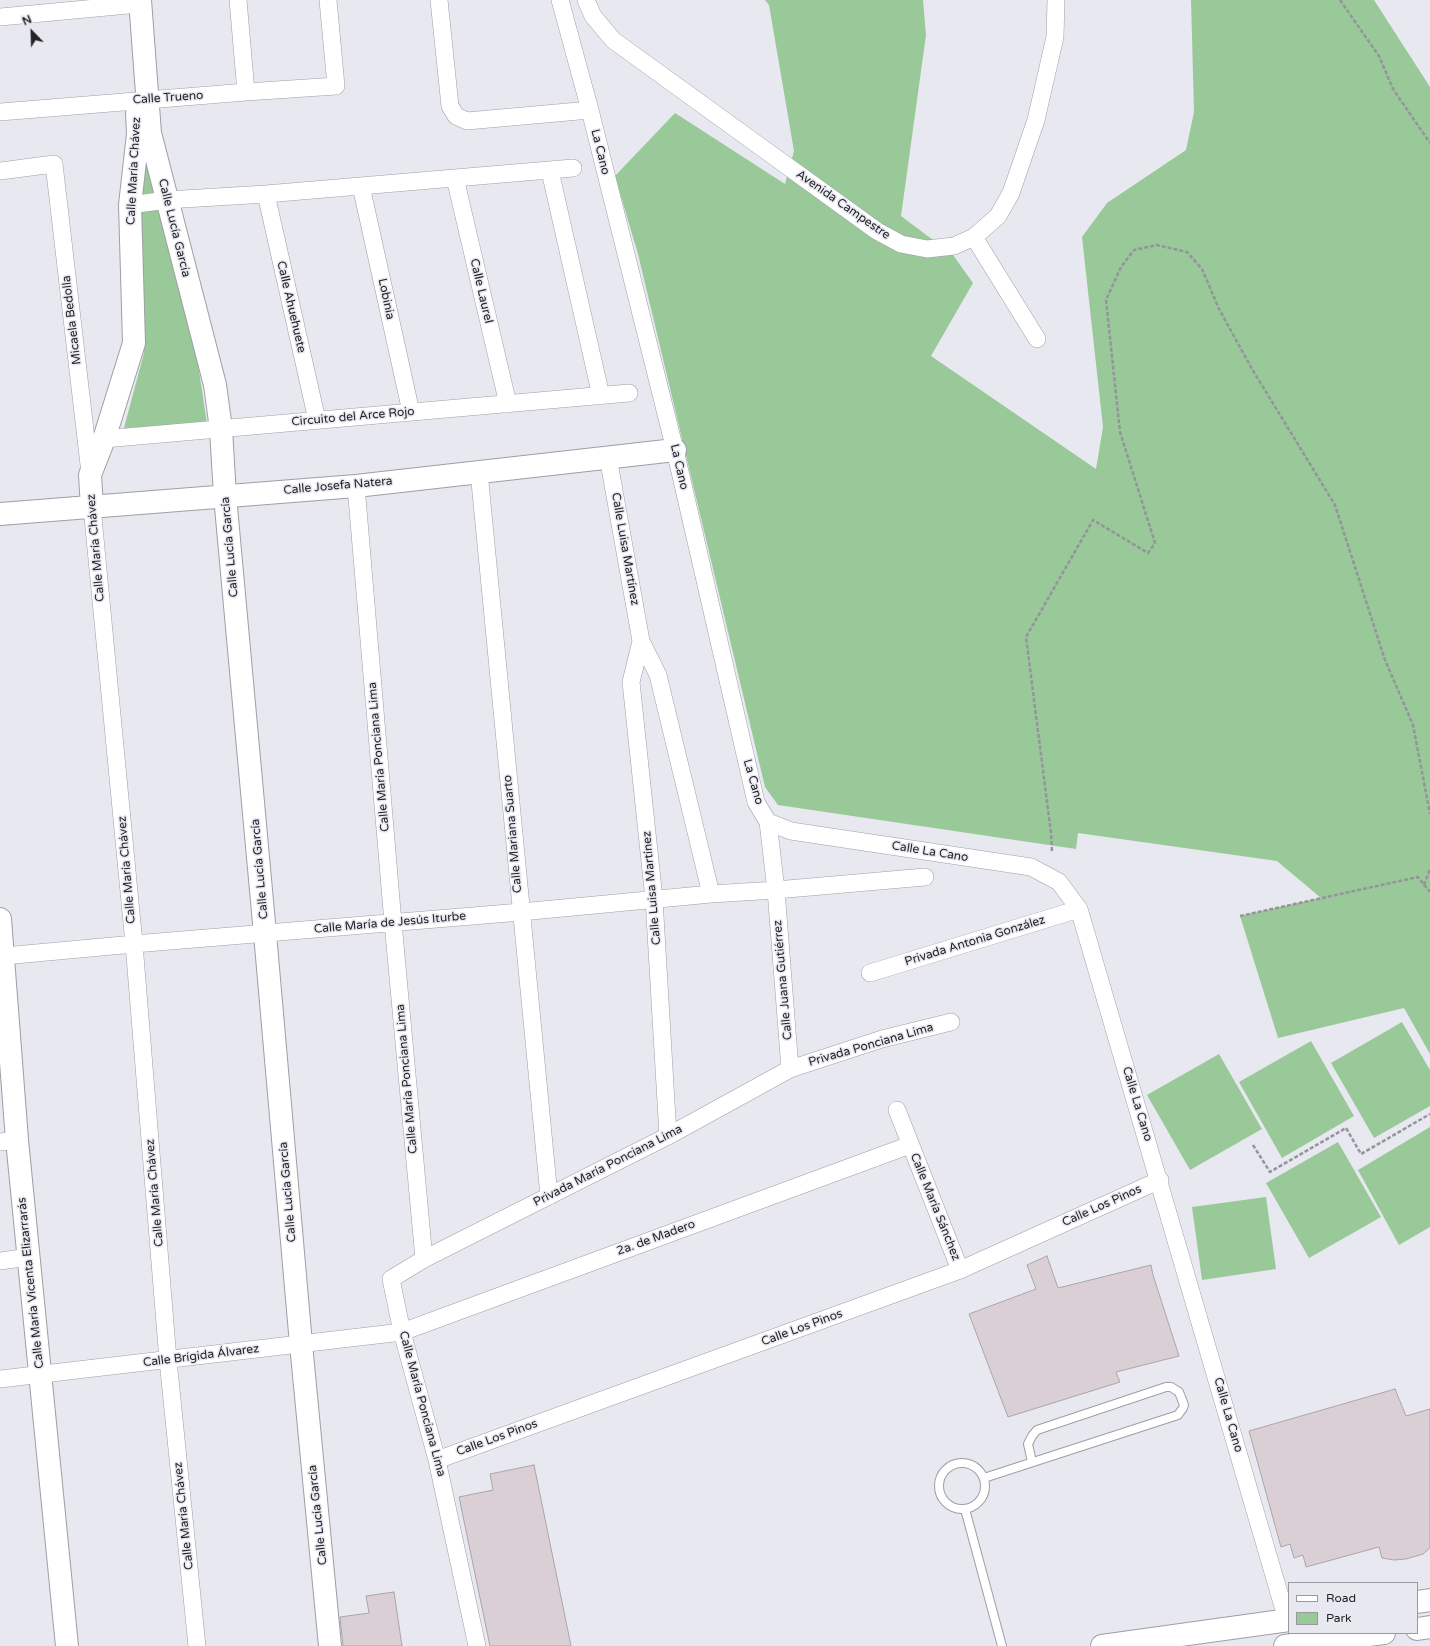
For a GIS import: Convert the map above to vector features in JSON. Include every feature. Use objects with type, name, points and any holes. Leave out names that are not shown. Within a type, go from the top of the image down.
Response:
[{"type":"street","points":[[238,0],[246,92]]},
{"type":"street","name":"Calle Trueno","points":[[0,112],[336,86],[328,0]]},
{"type":"street","points":[[439,0],[450,106],[456,116],[467,121],[590,110]]},
{"type":"street","name":"La Cano","points":[[560,0],[590,110],[675,450],[756,802],[768,822]]},
{"type":"street","name":"Avenida Campestre","points":[[586,0],[593,16],[613,40],[877,231],[901,244],[927,249],[954,246],[974,238],[998,216],[1014,185],[1036,120],[1054,37],[1056,0]]},
{"type":"street","points":[[0,17],[132,2],[143,100]]},
{"type":"street","name":"Calle Lucía García","points":[[143,100],[150,133],[215,385],[221,429],[225,496],[266,934],[301,1344],[330,1646]]},
{"type":"street","name":"Calle María Chávez","points":[[143,100],[130,205],[134,343],[104,439],[90,475],[134,944],[168,1360],[197,1646]]},
{"type":"street","name":"Micaela Bedolla","points":[[0,171],[54,164],[90,475]]},
{"type":"street","points":[[130,205],[167,200],[266,194],[573,168]]},
{"type":"street","points":[[550,171],[601,396]]},
{"type":"street","name":"Calle Laurel","points":[[455,178],[508,404]]},
{"type":"street","name":"Lobinia","points":[[361,186],[411,412]]},
{"type":"street","name":"Calle Ahuehuete","points":[[266,194],[317,420]]},
{"type":"street","points":[[974,238],[1037,339]]},
{"type":"street","name":"Circuito del Arce Rojo","points":[[104,439],[630,393]]},
{"type":"street","name":"Calle Josefa Natera","points":[[0,514],[356,486],[675,450]]},
{"type":"street","name":"Calle Luisa Martínez","points":[[608,457],[641,641],[658,675],[711,894]]},
{"type":"street","name":"Calle Mariana Suarto","points":[[479,472],[549,1196]]},
{"type":"street","name":"Calle María Ponciana Lima","points":[[356,486],[393,923],[424,1259],[391,1279],[402,1332],[437,1460],[477,1646]]},
{"type":"street","name":"Calle Luisa Martínez","points":[[641,641],[631,682],[654,899],[668,1136]]},
{"type":"street","name":"Calle Juana Gutiérrez","points":[[768,822],[776,890],[790,1069]]},
{"type":"street","name":"Calle La Cano","points":[[768,822],[791,831],[1031,867],[1059,882],[1079,909],[1160,1180],[1288,1620]]},
{"type":"street","name":"Calle María de Jesús Iturbe","points":[[4,956],[521,912],[711,894],[925,878]]},
{"type":"street","name":"Privada Antonia González","points":[[870,973],[1079,909]]},
{"type":"street","name":"Calle María Vicenta Elizarrarás","points":[[0,919],[4,956],[4,1024],[9,1141],[29,1257],[67,1646]]},
{"type":"street","name":"Privada Ponciana Lima","points":[[790,1069],[882,1039],[952,1022]]},
{"type":"street","name":"Privada María Ponciana Lima","points":[[424,1259],[668,1136],[790,1069]]},
{"type":"street","name":"Calle María Sánchez","points":[[897,1110],[960,1270]]},
{"type":"street","name":"2a. de Madero","points":[[402,1332],[910,1145]]},
{"type":"street","name":"Calle Los Pinos","points":[[437,1460],[960,1270],[1160,1180]]},
{"type":"street","points":[[0,1261],[29,1257]]},
{"type":"street","name":"Calle Brígida Álvarez","points":[[0,1379],[402,1332]]},
{"type":"street","points":[[1418,1602],[1430,1600]]},
{"type":"street","points":[[1102,1646],[1288,1620]]},
{"type":"street","points":[[1418,1629],[1430,1627]]},
{"type":"street","points":[[1285,1646],[1376,1634]]},
{"type":"lane","points":[[984,1478],[1178,1415],[1184,1405],[1179,1392],[1176,1389],[1166,1387],[1037,1430],[1028,1444],[1032,1462]]},
{"type":"lane","points":[[958,1462],[968,1463],[976,1467],[984,1478],[986,1486],[984,1495],[979,1502],[972,1507],[956,1509],[943,1501],[939,1494],[939,1478],[943,1471],[958,1462]]},
{"type":"lane","points":[[964,1509],[1002,1646]]},
{"type":"path","points":[[1340,0],[1379,56],[1393,89],[1430,143]]},
{"type":"path","points":[[1052,851],[1026,637],[1093,520],[1148,553],[1155,543],[1120,432],[1106,300],[1120,267],[1134,250],[1157,245],[1187,252],[1202,269],[1219,308],[1252,369],[1335,505],[1385,660],[1413,726],[1430,814]]},
{"type":"path","points":[[1424,885],[1430,869]]},
{"type":"path","points":[[1240,916],[1418,877],[1430,892]]},
{"type":"path","points":[[1253,1145],[1270,1172],[1346,1128],[1361,1154],[1430,1114]]},
{"type":"green space","points":[[765,0],[923,0],[926,35],[901,216],[953,255],[973,283],[931,356],[1096,469],[1103,427],[1082,237],[1107,203],[1186,150],[1194,112],[1191,0],[1374,0],[1430,87],[1430,1054],[1404,1008],[1278,1038],[1240,916],[1321,898],[1277,861],[1078,833],[1076,849],[778,805],[765,787],[638,254],[615,176],[675,113],[785,184],[794,151],[769,5]]},
{"type":"green space","points":[[146,144],[197,357],[207,424],[124,428],[144,353],[134,221]]},
{"type":"green space","points":[[1402,1022],[1430,1070],[1430,1106],[1374,1138],[1331,1063]]},
{"type":"green space","points":[[1311,1041],[1354,1116],[1282,1158],[1239,1082]]},
{"type":"green space","points":[[1219,1054],[1262,1129],[1190,1170],[1147,1095]]},
{"type":"green space","points":[[1430,1127],[1430,1227],[1399,1245],[1358,1170]]},
{"type":"green space","points":[[1338,1142],[1381,1217],[1309,1258],[1266,1183]]},
{"type":"green space","points":[[1266,1197],[1276,1269],[1202,1280],[1192,1207]]},
{"type":"building","points":[[1047,1256],[1058,1288],[1151,1265],[1179,1356],[1116,1372],[1120,1382],[1008,1417],[969,1314],[1036,1289],[1027,1265]]},
{"type":"building","points":[[1395,1389],[1406,1416],[1430,1409],[1430,1548],[1423,1554],[1406,1559],[1394,1560],[1382,1558],[1379,1547],[1306,1567],[1303,1555],[1294,1558],[1290,1544],[1281,1547],[1249,1431]]},
{"type":"building","points":[[534,1465],[571,1646],[490,1646],[459,1497],[493,1490],[490,1474]]},
{"type":"building","points":[[394,1592],[402,1646],[343,1646],[340,1617],[369,1613],[366,1596]]}]
